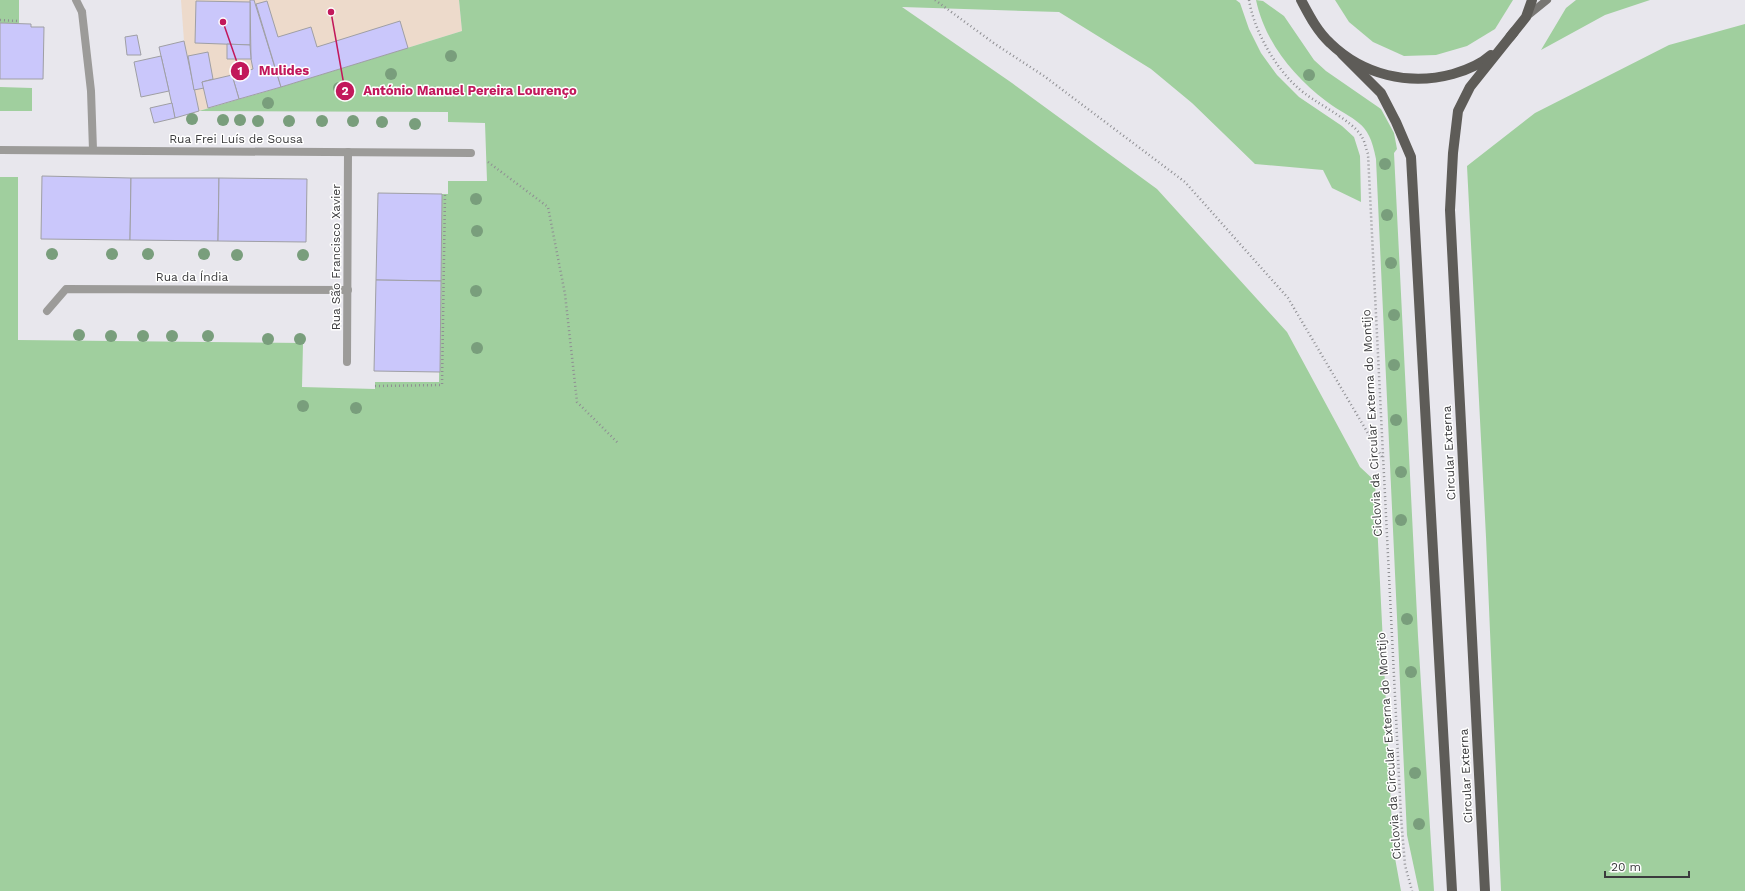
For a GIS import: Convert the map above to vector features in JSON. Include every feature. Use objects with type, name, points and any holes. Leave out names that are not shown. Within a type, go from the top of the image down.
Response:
[{"type":"main road","points":[[1301,0],[1314,23],[1329,42],[1342,54],[1368,70],[1391,77],[1415,80],[1440,78],[1463,71],[1485,60],[1514,32],[1526,17],[1547,0]]},
{"type":"main road","points":[[1526,17],[1532,0]]},
{"type":"main road","name":"Circular Externa","points":[[1485,891],[1450,210],[1453,153],[1458,111],[1470,87],[1514,32]]},
{"type":"main road","name":"Circular Externa","points":[[1342,54],[1381,93],[1396,122],[1411,157],[1452,891]]},
{"type":"street","points":[[76,0],[82,12]]},
{"type":"street","points":[[84,0],[82,12],[91,91],[93,150]]},
{"type":"street","name":"Rua Frei Luís de Sousa","points":[[0,150],[471,153]]},
{"type":"street","name":"Rua São Francisco Xavier","points":[[347,362],[348,152]]},
{"type":"street","name":"Rua da Índia","points":[[47,311],[66,289],[348,290]]},
{"type":"path","points":[[935,0],[994,44],[1044,76],[1185,182],[1288,298],[1383,458]]},
{"type":"path","name":"Ciclovia da Circular Externa do Montijo","points":[[1249,0],[1251,11],[1271,58],[1297,87],[1352,125],[1362,136],[1368,154],[1401,817],[1405,865],[1412,891]]},
{"type":"path","points":[[0,20],[19,21]]},
{"type":"path","points":[[471,153],[487,161],[548,207],[565,294],[577,402],[618,443]]},
{"type":"path","points":[[375,386],[442,385],[445,194]]},
{"type":"shaded area","points":[[181,0],[459,0],[462,31],[199,111],[184,41]]},
{"type":"green space","points":[[0,0],[19,0],[19,23],[0,23]]},
{"type":"green space","points":[[459,0],[1236,0],[1240,3],[1249,29],[1261,53],[1277,75],[1299,97],[1342,126],[1354,137],[1360,156],[1361,202],[1332,188],[1323,170],[1255,164],[1192,103],[1151,69],[1059,12],[902,7],[1012,83],[1157,189],[1287,332],[1360,467],[1375,481],[1393,847],[1401,891],[0,891],[0,177],[18,177],[18,340],[303,343],[302,387],[375,389],[375,382],[439,382],[442,194],[448,194],[448,181],[487,181],[485,123],[448,122],[448,112],[199,111],[462,31]]},
{"type":"green space","points":[[1256,0],[1263,1],[1284,16],[1314,60],[1326,71],[1381,109],[1394,133],[1397,149],[1394,153],[1418,636],[1434,891],[1419,891],[1407,835],[1376,159],[1369,136],[1359,123],[1326,101],[1302,81],[1282,57],[1266,30]]},
{"type":"green space","points":[[1335,0],[1513,0],[1495,29],[1467,46],[1436,55],[1404,56],[1373,42],[1349,22]]},
{"type":"green space","points":[[1576,0],[1650,0],[1605,15],[1541,50],[1566,8]]},
{"type":"green space","points":[[1745,24],[1745,891],[1501,891],[1486,537],[1467,166],[1535,113],[1669,45]]},
{"type":"green space","points":[[0,87],[32,88],[32,111],[0,111]]},
{"type":"building","points":[[250,0],[254,0],[281,87],[239,99],[232,75],[253,69],[251,59]]},
{"type":"building","points":[[196,1],[250,2],[250,45],[195,43]]},
{"type":"building","points":[[267,1],[278,37],[311,27],[317,47],[400,21],[408,48],[281,87],[256,4]]},
{"type":"building","points":[[0,23],[31,24],[31,27],[44,27],[43,79],[0,79]]},
{"type":"building","points":[[137,35],[141,55],[127,55],[125,37]]},
{"type":"building","points":[[184,41],[199,111],[175,118],[159,47]]},
{"type":"building","points":[[227,44],[250,45],[251,59],[227,59]]},
{"type":"building","points":[[208,52],[213,79],[202,82],[204,88],[194,90],[188,56]]},
{"type":"building","points":[[161,56],[169,91],[141,97],[134,62]]},
{"type":"building","points":[[232,75],[239,99],[208,108],[202,82]]},
{"type":"building","points":[[172,103],[175,118],[154,123],[150,108]]},
{"type":"building","points":[[42,176],[131,178],[130,240],[41,239]]},
{"type":"building","points":[[131,178],[219,178],[218,241],[130,240]]},
{"type":"building","points":[[219,178],[307,179],[306,242],[218,241]]},
{"type":"building","points":[[378,193],[442,194],[441,281],[376,280]]},
{"type":"building","points":[[376,280],[441,281],[440,372],[374,371]]},
{"type":"place","name":"António Manuel Pereira Lourenço","points":[[331,12]]},
{"type":"place","name":"Mulides","points":[[223,22]]}]
